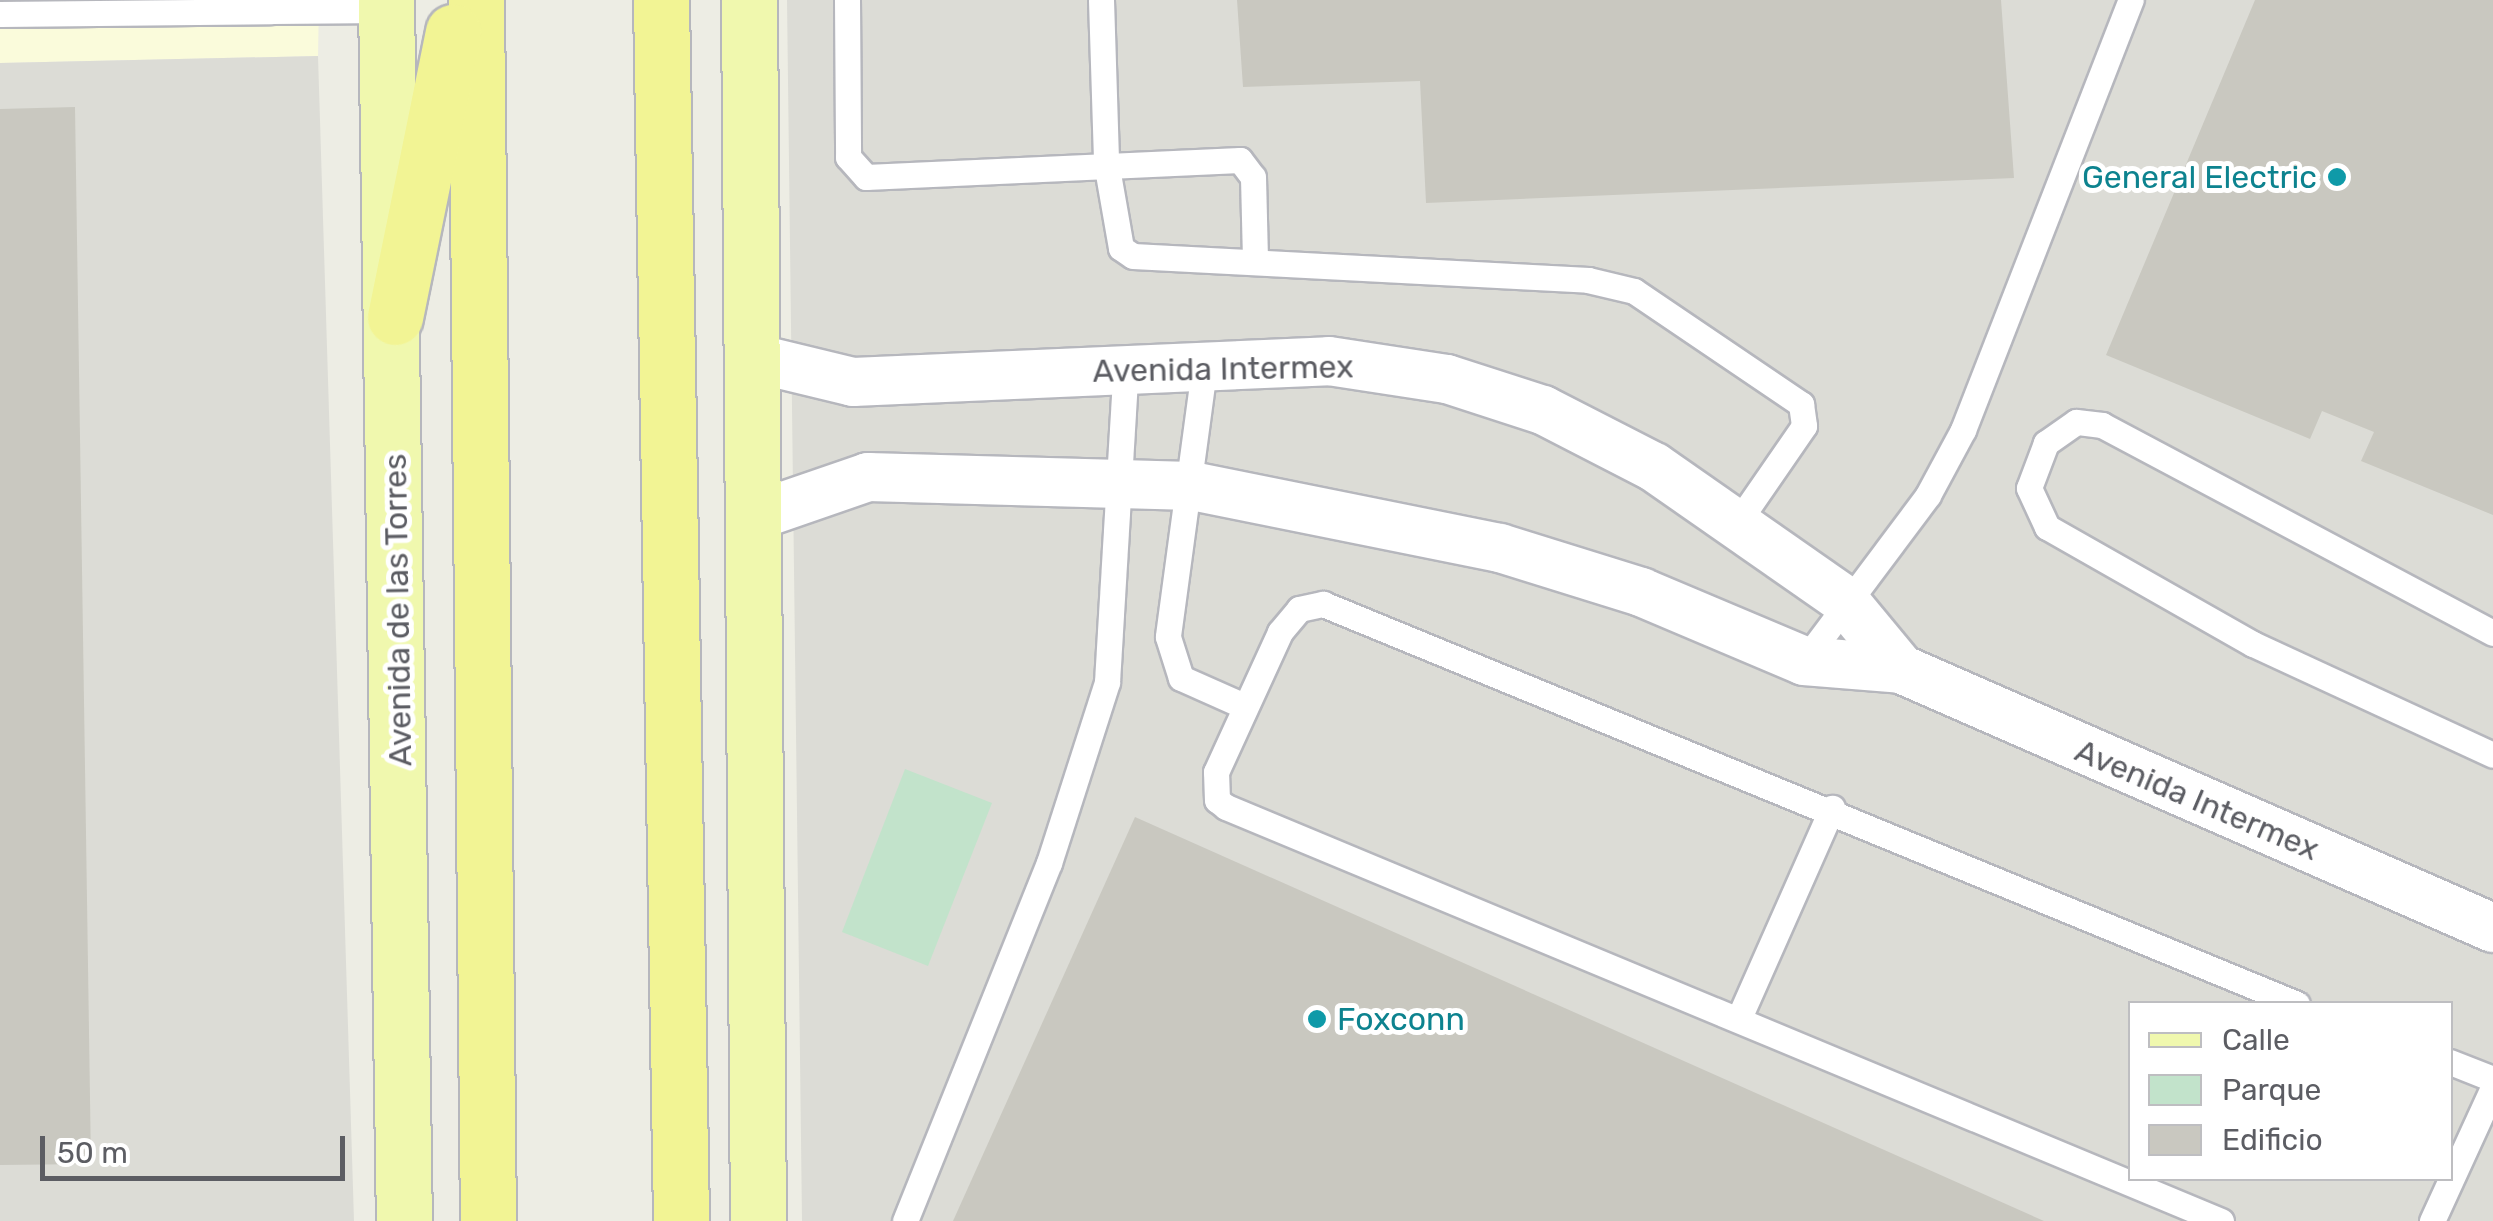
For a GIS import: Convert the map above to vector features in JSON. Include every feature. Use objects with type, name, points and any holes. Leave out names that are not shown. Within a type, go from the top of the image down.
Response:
[{"type":"highway","points":[[395,316],[460,0]]},
{"type":"highway","points":[[476,0],[488,1221]]},
{"type":"highway","points":[[661,0],[681,1221]]},
{"type":"main road","points":[[749,0],[758,1221]]},
{"type":"main road","name":"Avenida de las Torres","points":[[386,5],[395,316],[404,1221]]},
{"type":"street","name":"Avenida Intermex","points":[[754,358],[870,382],[1205,362],[1330,361],[1447,379],[1544,410],[1737,524],[1843,599],[1902,668]]},
{"type":"street","name":"Avenida Intermex","points":[[755,516],[868,477],[1122,482],[1192,486],[1500,548],[1641,592],[1804,661],[1902,668],[2493,928]]},
{"type":"lane","points":[[848,0],[848,157],[866,177],[1106,162],[1240,160],[1253,177],[1254,258]]},
{"type":"lane","points":[[1101,0],[1106,162],[1113,241],[1133,256],[1254,258],[1588,280],[1668,309],[1791,392],[1805,416],[1737,524]]},
{"type":"lane","points":[[1804,661],[1843,599],[1928,494],[1963,430],[2131,0]]},
{"type":"lane","points":[[0,14],[149,6],[386,5]]},
{"type":"lane","points":[[1205,362],[1172,660],[1201,693],[1242,705]]},
{"type":"lane","points":[[905,1221],[1080,775],[1107,682],[1126,366]]},
{"type":"lane","points":[[2493,632],[2102,425],[2076,422],[2046,443],[2029,488],[2047,527],[2286,661],[2493,756]]},
{"type":"lane","points":[[2221,1221],[1226,807],[1216,800],[1216,772],[1242,705],[1280,632],[1299,608],[1323,604],[1832,808],[2290,1001]]},
{"type":"lane","points":[[1740,1018],[1832,808]]},
{"type":"lane","points":[[2453,1063],[2493,1078]]},
{"type":"lane","points":[[2453,1175],[2493,1088]]},
{"type":"lane","points":[[2432,1221],[2450,1181]]},
{"type":"shaded area","points":[[0,0],[319,0],[318,56],[0,63]]},
{"type":"shaded area","points":[[787,0],[2493,0],[2493,1221],[802,1221]]},
{"type":"shaded area","points":[[318,56],[354,1221],[0,1221],[0,63]]},
{"type":"green space","points":[[905,769],[992,803],[928,966],[842,932]]},
{"type":"building","points":[[1237,0],[2001,0],[2014,178],[1426,203],[1420,81],[1243,87]]},
{"type":"building","name":"General Electric","points":[[2255,0],[2493,0],[2493,515],[2361,461],[2374,432],[2322,411],[2310,439],[2106,355]]},
{"type":"building","points":[[75,107],[91,1164],[0,1165],[0,109]]},
{"type":"building","name":"Foxconn","points":[[1135,817],[2044,1221],[953,1221]]},
{"type":"place","name":"General Electric","points":[[2337,177]]},
{"type":"place","name":"Foxconn","points":[[1317,1019]]}]
